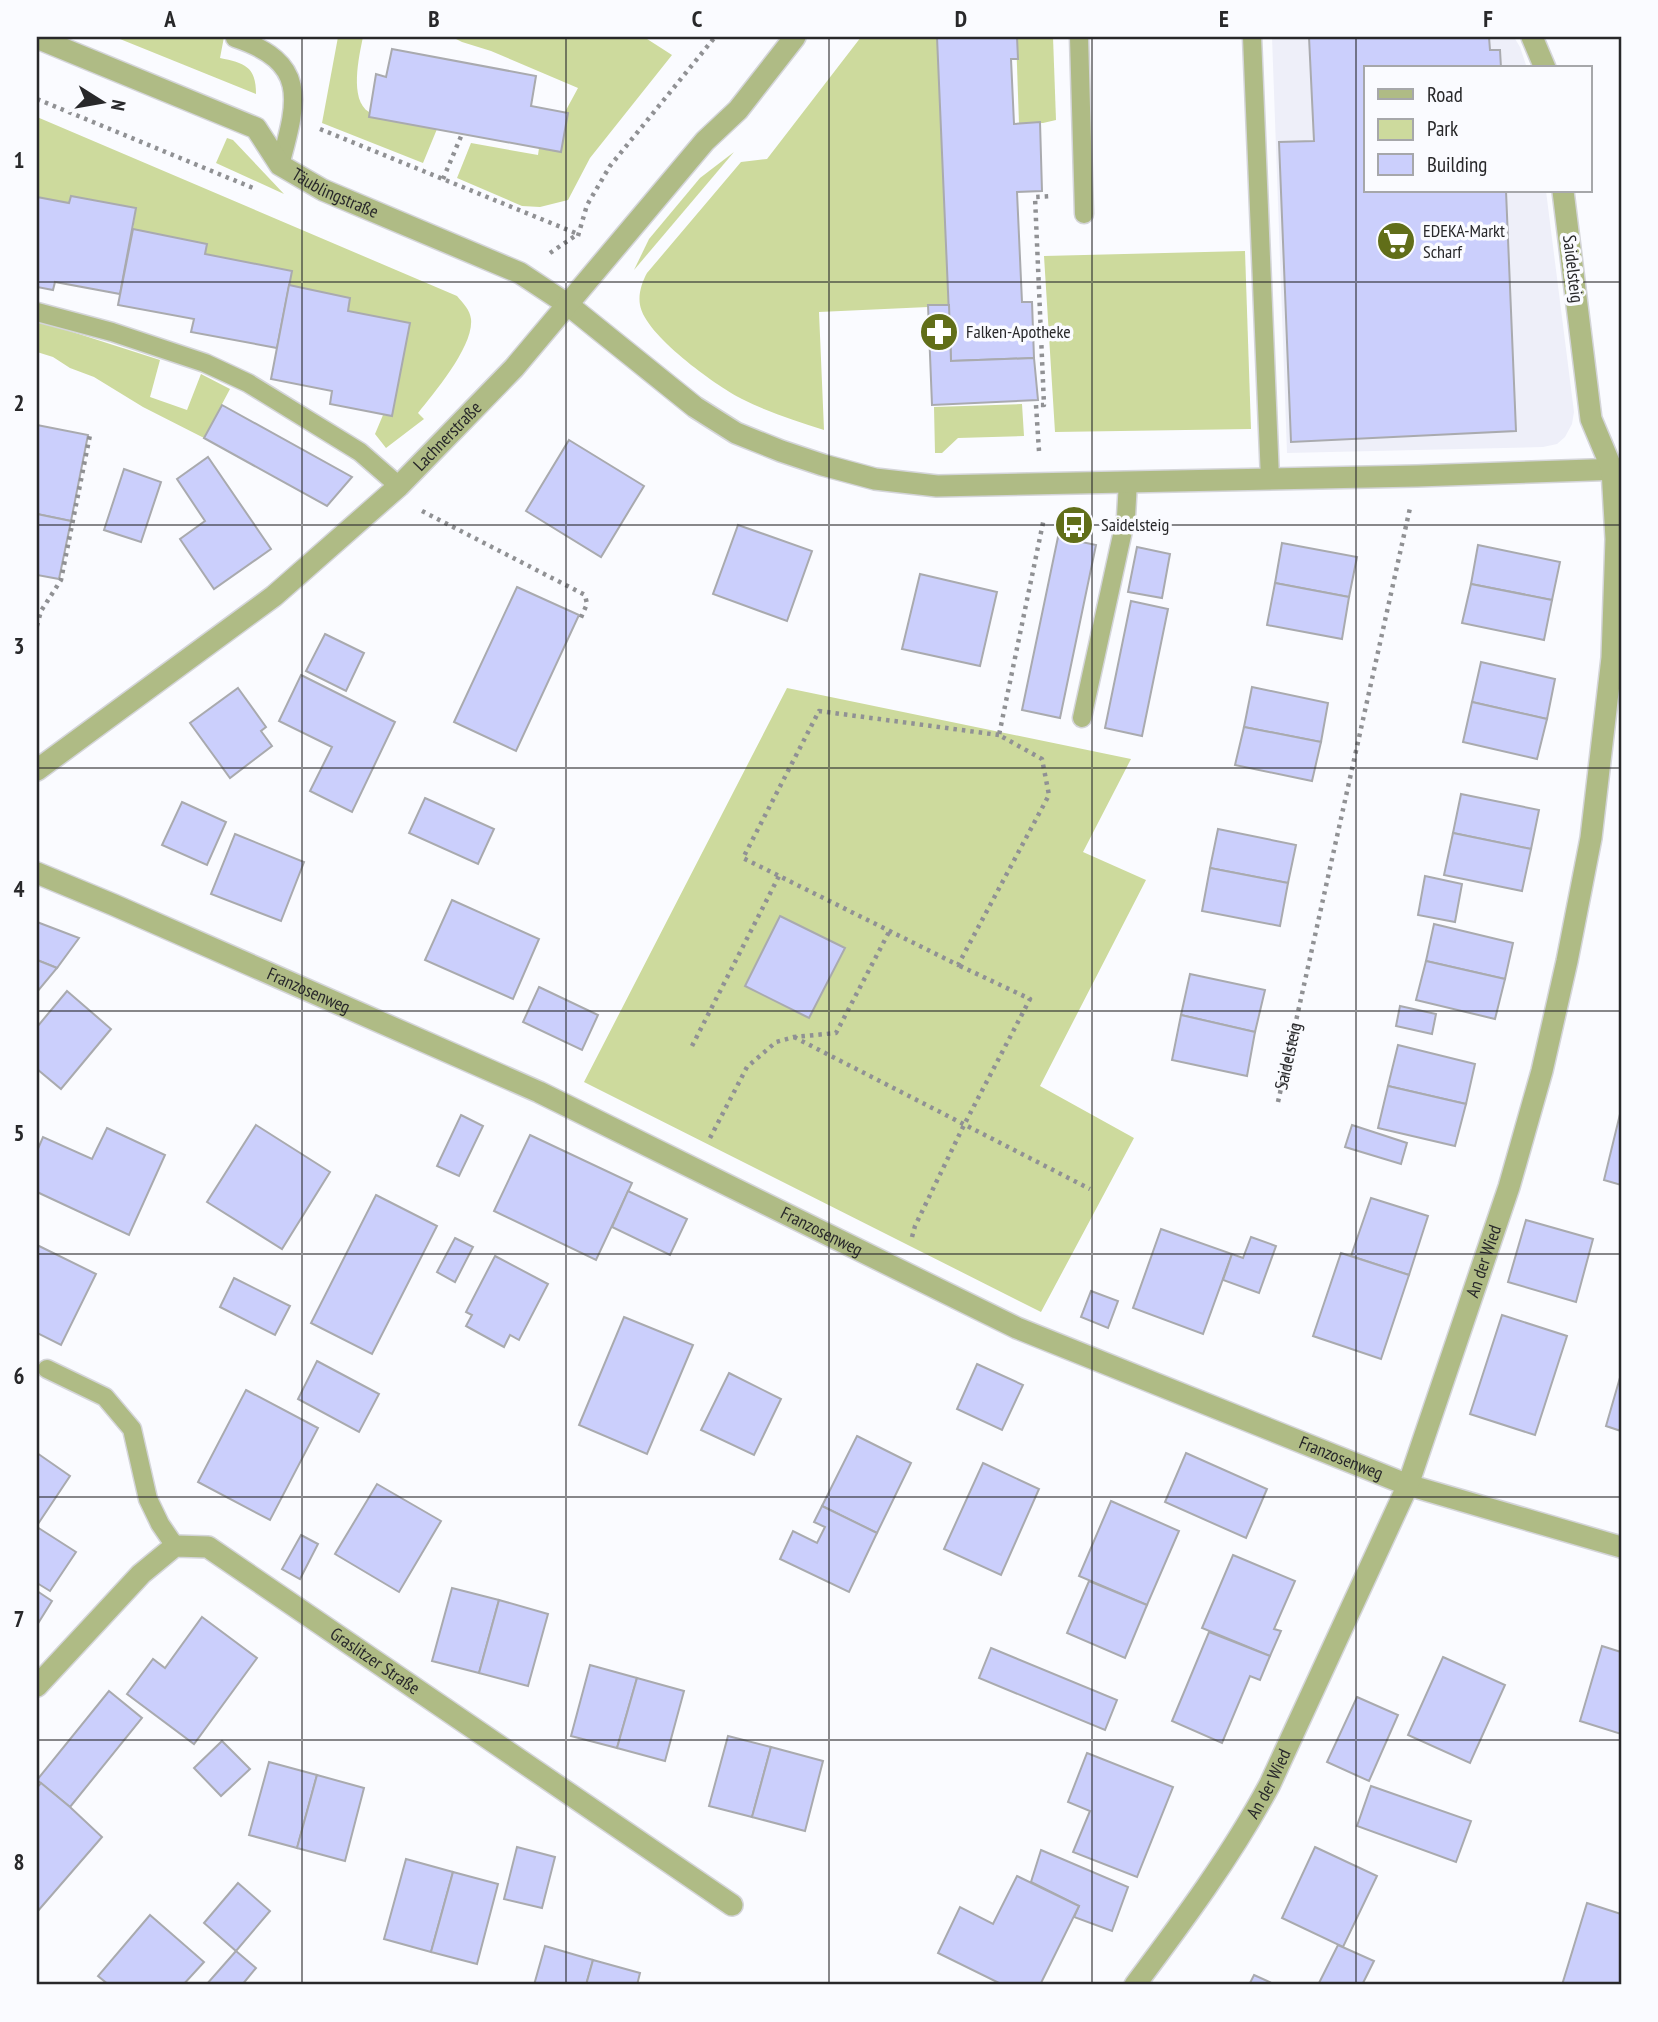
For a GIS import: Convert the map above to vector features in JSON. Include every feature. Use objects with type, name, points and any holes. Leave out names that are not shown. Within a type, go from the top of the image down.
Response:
[{"type":"street","name":"Lachnerstraße","points":[[37,770],[274,596],[399,486],[514,368],[705,141],[737,110],[794,37]]},
{"type":"street","points":[[1532,37],[1544,66]]},
{"type":"street","name":"Täublingstraße","points":[[37,38],[256,128],[280,165],[323,190],[520,273],[567,304]]},
{"type":"street","name":"Saidelsteig","points":[[1563,192],[1591,419],[1617,469]]},
{"type":"street","points":[[567,304],[695,407],[736,433],[781,452],[875,479],[937,486],[1617,469]]},
{"type":"street","name":"An der Wied","points":[[1135,1985],[1205,1888],[1254,1814],[1270,1784],[1408,1485],[1509,1187],[1542,1071],[1591,838],[1612,658],[1617,469]]},
{"type":"street","name":"Franzosenweg","points":[[37,873],[539,1092],[1017,1328],[1408,1485],[1621,1547]]},
{"type":"street","points":[[37,1686],[141,1573],[175,1546]]},
{"type":"street","name":"Graslitzer Straße","points":[[175,1546],[208,1547],[732,1905]]},
{"type":"lane","points":[[1079,37],[1084,214]]},
{"type":"lane","points":[[1252,37],[1270,478]]},
{"type":"lane","points":[[235,38],[260,47],[280,61],[290,77],[294,94],[293,117],[280,165]]},
{"type":"lane","points":[[37,312],[124,336],[205,363],[248,383],[360,452],[399,486]]},
{"type":"lane","points":[[1082,718],[1126,517],[1128,481]]},
{"type":"lane","points":[[47,1368],[105,1397],[132,1429],[148,1499],[175,1546]]},
{"type":"path","points":[[576,246],[587,205],[610,166],[715,37]]},
{"type":"path","points":[[293,117],[578,234]]},
{"type":"path","points":[[443,178],[462,134]]},
{"type":"path","points":[[999,735],[1046,483],[1036,405],[1044,405],[1035,197],[1084,195]]},
{"type":"path","points":[[37,626],[41,611],[61,580],[90,435]]},
{"type":"path","name":"Saidelsteig","points":[[1278,1102],[1417,475]]},
{"type":"path","points":[[399,486],[426,515],[585,595],[587,604],[579,622]]},
{"type":"path","points":[[902,1272],[915,1226],[1030,999],[958,965],[889,932],[743,858],[819,710],[999,735],[1042,759],[1049,795],[958,965]]},
{"type":"path","points":[[692,1046],[779,876]]},
{"type":"path","points":[[694,1170],[747,1067],[776,1042],[794,1037],[836,1033],[889,932]]},
{"type":"path","points":[[794,1037],[1090,1189]]},
{"type":"shaded area","name":"EDEKA-Markt Scharf","points":[[1272,37],[1514,37],[1526,66],[1364,66],[1364,192],[1546,192],[1574,412],[1572,424],[1565,437],[1557,444],[1543,447],[1287,453]]},
{"type":"green space","points":[[115,37],[224,37],[220,58],[247,67],[254,77],[256,94]]},
{"type":"green space","points":[[338,37],[363,37],[357,88],[359,98],[369,116],[437,129],[423,163],[322,123]]},
{"type":"green space","points":[[452,37],[644,37],[672,55],[590,158],[568,200],[540,207],[522,206],[457,178],[471,143],[538,155],[539,148],[561,152],[568,113],[565,112],[578,88]]},
{"type":"green space","points":[[861,37],[942,37],[950,306],[819,312],[824,430],[752,404],[699,371],[654,330],[645,317],[640,297],[647,273],[741,162],[767,159]]},
{"type":"green space","points":[[1016,37],[1053,37],[1056,120],[1019,124]]},
{"type":"green space","points":[[37,117],[457,296],[469,313],[470,330],[452,369],[418,413],[424,419],[386,448],[375,434],[383,415],[392,416],[410,323],[348,311],[350,298],[289,285],[291,271],[205,254],[206,244],[133,229],[136,208],[71,196],[69,203],[37,197]]},
{"type":"green space","points":[[227,138],[233,140],[284,194],[216,163]]},
{"type":"green space","points":[[734,152],[634,270],[649,239],[700,178]]},
{"type":"green space","points":[[1245,251],[1251,429],[1055,432],[1044,256]]},
{"type":"green space","points":[[37,319],[160,360],[150,397],[187,410],[201,374],[230,389],[204,438],[143,407],[94,377],[37,352]]},
{"type":"green space","points":[[1022,404],[1024,436],[958,438],[942,453],[935,453],[934,407]]},
{"type":"green space","points":[[787,688],[1131,759],[1083,852],[1146,880],[1040,1086],[1134,1138],[1041,1312],[584,1082]]},
{"type":"building","points":[[937,37],[1017,37],[1018,59],[1011,59],[1014,124],[1040,122],[1042,191],[1017,192],[1022,302],[1032,302],[1034,358],[951,361]]},
{"type":"building","name":"EDEKA-Markt Scharf","points":[[1309,37],[1489,37],[1490,50],[1500,50],[1501,66],[1364,66],[1364,192],[1506,192],[1516,431],[1291,442],[1279,142],[1314,141]]},
{"type":"building","points":[[392,49],[536,76],[531,106],[568,113],[561,152],[369,117],[376,74],[386,77]]},
{"type":"building","points":[[71,196],[136,208],[120,294],[55,282],[53,290],[37,287],[37,197],[69,203]]},
{"type":"building","points":[[133,229],[207,244],[205,254],[292,271],[277,348],[191,332],[194,319],[118,305]]},
{"type":"building","points":[[289,285],[350,298],[348,311],[410,323],[392,416],[330,404],[332,391],[271,379]]},
{"type":"building","name":"Falken-Apotheke","points":[[928,305],[949,305],[951,361],[1034,358],[1038,400],[932,405]]},
{"type":"building","points":[[222,405],[352,477],[327,506],[204,438]]},
{"type":"building","points":[[37,425],[88,435],[71,521],[37,514]]},
{"type":"building","points":[[569,440],[644,486],[601,557],[526,511]]},
{"type":"building","points":[[208,457],[271,549],[214,589],[180,539],[205,521],[177,479]]},
{"type":"building","points":[[124,469],[161,482],[141,542],[104,530]]},
{"type":"building","points":[[37,514],[71,521],[59,579],[37,575]]},
{"type":"building","points":[[738,525],[812,551],[787,621],[713,594]]},
{"type":"building","points":[[1058,537],[1096,545],[1060,718],[1022,710]]},
{"type":"building","points":[[1282,543],[1357,557],[1349,597],[1275,583]]},
{"type":"building","points":[[1478,545],[1560,562],[1552,600],[1471,584]]},
{"type":"building","points":[[1137,547],[1170,554],[1162,598],[1128,592]]},
{"type":"building","points":[[920,574],[997,592],[980,666],[902,649]]},
{"type":"building","points":[[1275,583],[1349,597],[1342,639],[1267,625]]},
{"type":"building","points":[[1471,584],[1552,600],[1544,640],[1462,623]]},
{"type":"building","points":[[517,587],[579,615],[516,751],[454,722]]},
{"type":"building","points":[[1131,601],[1168,609],[1142,736],[1105,728]]},
{"type":"building","points":[[325,634],[364,653],[346,691],[306,671]]},
{"type":"building","points":[[1481,662],[1555,679],[1547,719],[1472,702]]},
{"type":"building","points":[[301,675],[395,722],[352,812],[310,791],[332,747],[279,721]]},
{"type":"building","points":[[1252,687],[1328,703],[1321,742],[1244,727]]},
{"type":"building","points":[[238,688],[266,727],[261,731],[272,746],[230,778],[190,723]]},
{"type":"building","points":[[1472,702],[1547,719],[1537,759],[1463,742]]},
{"type":"building","points":[[1244,727],[1321,742],[1312,781],[1235,765]]},
{"type":"building","points":[[1461,794],[1539,810],[1531,849],[1453,833]]},
{"type":"building","points":[[425,798],[494,829],[478,864],[409,833]]},
{"type":"building","points":[[182,802],[226,822],[207,865],[162,845]]},
{"type":"building","points":[[1218,829],[1296,845],[1288,883],[1210,868]]},
{"type":"building","points":[[1453,833],[1531,849],[1522,891],[1444,875]]},
{"type":"building","points":[[235,834],[304,862],[281,921],[211,894]]},
{"type":"building","points":[[1210,868],[1288,883],[1280,926],[1202,911]]},
{"type":"building","points":[[1425,876],[1462,884],[1455,922],[1418,915]]},
{"type":"building","points":[[452,900],[539,939],[513,999],[425,960]]},
{"type":"building","points":[[780,916],[845,948],[809,1018],[745,986]]},
{"type":"building","points":[[37,922],[79,938],[57,968],[37,960]]},
{"type":"building","points":[[1434,924],[1513,943],[1505,979],[1426,961]]},
{"type":"building","points":[[37,960],[57,968],[37,992]]},
{"type":"building","points":[[1426,961],[1505,979],[1495,1019],[1416,1000]]},
{"type":"building","points":[[1190,974],[1265,990],[1255,1032],[1181,1015]]},
{"type":"building","points":[[539,987],[598,1015],[582,1050],[523,1022]]},
{"type":"building","points":[[67,991],[111,1029],[61,1089],[37,1069],[37,1027]]},
{"type":"building","points":[[1400,1006],[1436,1014],[1432,1034],[1396,1026]]},
{"type":"building","points":[[1181,1015],[1255,1032],[1247,1076],[1172,1060]]},
{"type":"building","points":[[1398,1045],[1475,1064],[1466,1104],[1388,1086]]},
{"type":"building","points":[[1388,1086],[1466,1104],[1455,1146],[1378,1128]]},
{"type":"building","points":[[1621,1110],[1621,1185],[1604,1180]]},
{"type":"building","points":[[461,1115],[483,1126],[459,1176],[437,1166]]},
{"type":"building","points":[[256,1125],[330,1172],[282,1249],[207,1202]]},
{"type":"building","points":[[1352,1125],[1407,1143],[1401,1164],[1345,1147]]},
{"type":"building","points":[[107,1128],[165,1155],[129,1235],[37,1192],[37,1151],[43,1137],[92,1159]]},
{"type":"building","points":[[530,1135],[632,1183],[596,1260],[494,1211]]},
{"type":"building","points":[[628,1191],[687,1219],[670,1255],[612,1227]]},
{"type":"building","points":[[376,1195],[437,1226],[372,1354],[311,1323]]},
{"type":"building","points":[[1371,1198],[1428,1216],[1409,1275],[1351,1256]]},
{"type":"building","points":[[1526,1220],[1593,1239],[1576,1302],[1508,1282]]},
{"type":"building","points":[[1161,1229],[1232,1254],[1203,1334],[1133,1308]]},
{"type":"building","points":[[1251,1237],[1276,1246],[1259,1293],[1223,1280],[1232,1254],[1243,1258]]},
{"type":"building","points":[[455,1238],[473,1247],[455,1282],[437,1272]]},
{"type":"building","points":[[37,1245],[96,1274],[61,1345],[37,1333]]},
{"type":"building","points":[[1341,1253],[1409,1275],[1381,1359],[1313,1336]]},
{"type":"building","points":[[495,1256],[548,1284],[519,1340],[510,1335],[504,1347],[466,1326],[472,1315],[466,1312]]},
{"type":"building","points":[[234,1278],[290,1306],[275,1335],[220,1307]]},
{"type":"building","points":[[1091,1291],[1118,1301],[1108,1328],[1081,1317]]},
{"type":"building","points":[[1502,1315],[1567,1336],[1535,1435],[1470,1414]]},
{"type":"building","points":[[624,1317],[693,1345],[647,1454],[579,1425]]},
{"type":"building","points":[[317,1361],[379,1394],[359,1432],[298,1399]]},
{"type":"building","points":[[977,1364],[1023,1385],[1002,1430],[957,1409]]},
{"type":"building","points":[[729,1373],[781,1399],[754,1455],[701,1430]]},
{"type":"building","points":[[1621,1374],[1621,1431],[1606,1426]]},
{"type":"building","points":[[246,1390],[318,1428],[270,1520],[198,1482]]},
{"type":"building","points":[[857,1436],[911,1463],[877,1533],[822,1506]]},
{"type":"building","points":[[37,1453],[70,1476],[38,1524],[37,1523]]},
{"type":"building","points":[[1186,1453],[1267,1489],[1246,1538],[1165,1502]]},
{"type":"building","points":[[983,1463],[1039,1489],[1001,1575],[944,1549]]},
{"type":"building","points":[[377,1484],[441,1521],[399,1592],[335,1554]]},
{"type":"building","points":[[1111,1501],[1179,1531],[1147,1605],[1079,1576]]},
{"type":"building","points":[[822,1506],[877,1533],[849,1592],[780,1559],[793,1531],[817,1543],[825,1527],[814,1522]]},
{"type":"building","points":[[37,1527],[76,1552],[50,1591],[37,1583]]},
{"type":"building","points":[[301,1535],[318,1544],[300,1579],[282,1569]]},
{"type":"building","points":[[1233,1555],[1295,1581],[1274,1629],[1281,1631],[1270,1656],[1202,1628]]},
{"type":"building","points":[[1089,1581],[1147,1605],[1125,1658],[1067,1633]]},
{"type":"building","points":[[452,1588],[499,1600],[479,1673],[432,1661]]},
{"type":"building","points":[[37,1591],[52,1601],[37,1625]]},
{"type":"building","points":[[499,1600],[548,1614],[528,1686],[479,1673]]},
{"type":"building","points":[[202,1617],[257,1658],[194,1744],[127,1694],[153,1659],[165,1668]]},
{"type":"building","points":[[1209,1632],[1270,1656],[1260,1680],[1250,1676],[1222,1743],[1172,1721]]},
{"type":"building","points":[[1602,1646],[1621,1652],[1621,1734],[1580,1721]]},
{"type":"building","points":[[991,1648],[1117,1700],[1105,1730],[979,1678]]},
{"type":"building","points":[[1443,1657],[1505,1685],[1470,1763],[1408,1735]]},
{"type":"building","points":[[590,1665],[637,1678],[617,1748],[571,1736]]},
{"type":"building","points":[[637,1678],[684,1691],[665,1761],[617,1748]]},
{"type":"building","points":[[109,1691],[142,1718],[70,1807],[37,1780]]},
{"type":"building","points":[[1357,1697],[1398,1715],[1369,1781],[1327,1762]]},
{"type":"building","points":[[728,1736],[771,1747],[752,1817],[709,1806]]},
{"type":"building","points":[[222,1741],[250,1769],[221,1796],[194,1768]]},
{"type":"building","points":[[771,1747],[823,1761],[805,1831],[752,1817]]},
{"type":"building","points":[[1087,1753],[1173,1787],[1137,1877],[1073,1852],[1090,1811],[1068,1802]]},
{"type":"building","points":[[269,1762],[317,1775],[297,1848],[249,1835]]},
{"type":"building","points":[[317,1775],[364,1788],[345,1861],[297,1848]]},
{"type":"building","points":[[41,1783],[102,1837],[37,1912],[37,1788]]},
{"type":"building","points":[[1371,1786],[1471,1821],[1456,1862],[1357,1826]]},
{"type":"building","points":[[517,1847],[555,1857],[542,1908],[504,1899]]},
{"type":"building","points":[[1315,1847],[1377,1876],[1343,1947],[1282,1918]]},
{"type":"building","points":[[1041,1850],[1128,1887],[1112,1931],[1074,1917],[1079,1906],[1031,1882]]},
{"type":"building","points":[[406,1859],[453,1872],[431,1952],[384,1939]]},
{"type":"building","points":[[453,1872],[498,1884],[477,1964],[431,1952]]},
{"type":"building","points":[[1017,1876],[1079,1906],[1040,1985],[1003,1985],[938,1953],[960,1907],[993,1924]]},
{"type":"building","points":[[238,1883],[270,1911],[236,1951],[204,1923]]},
{"type":"building","points":[[1587,1903],[1621,1914],[1621,1985],[1562,1985]]},
{"type":"building","points":[[150,1915],[204,1962],[183,1985],[109,1985],[98,1976]]},
{"type":"building","points":[[1338,1945],[1374,1961],[1362,1985],[1318,1985]]},
{"type":"building","points":[[545,1946],[593,1960],[586,1985],[534,1985]]},
{"type":"building","points":[[236,1951],[256,1968],[242,1985],[206,1985]]},
{"type":"building","points":[[593,1960],[640,1973],[637,1985],[586,1985]]},
{"type":"building","points":[[1254,1975],[1276,1985],[1249,1985]]},
{"type":"place","name":"EDEKA-Markt Scharf","points":[[1396,241]]},
{"type":"place","name":"Falken-Apotheke","points":[[939,332]]},
{"type":"place","name":"Saidelsteig","points":[[1074,525]]}]
